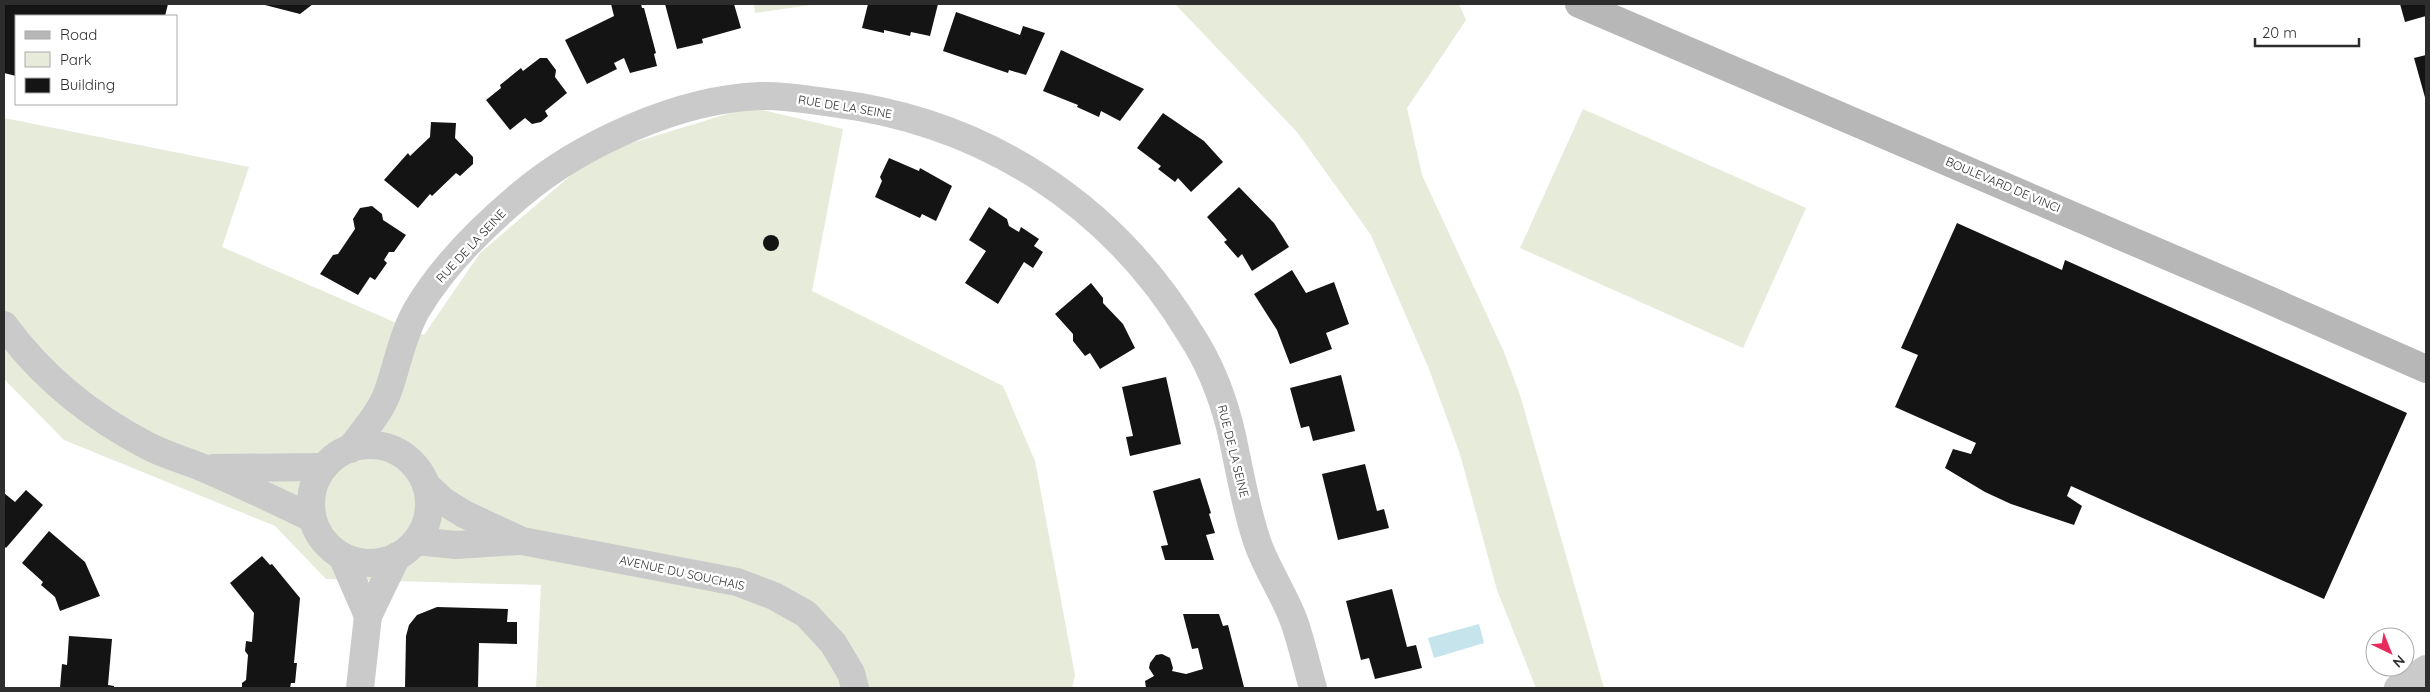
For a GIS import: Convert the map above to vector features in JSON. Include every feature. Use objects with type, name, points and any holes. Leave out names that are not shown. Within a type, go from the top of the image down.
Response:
[{"type":"main road","name":"BOULEVARD DE VINCI","points":[[1579,4],[2244,288],[2426,369]]},
{"type":"street","name":"RUE DE LA SEINE","points":[[350,449],[370,423],[386,396],[415,313],[439,279],[466,248],[519,196],[550,172],[585,149],[661,117],[732,98],[764,96],[813,101],[856,106],[905,117],[968,138],[1011,158],[1050,183],[1091,215],[1145,268],[1193,336],[1212,376],[1228,420],[1245,500],[1258,544],[1294,622],[1313,688]]},
{"type":"street","points":[[4,324],[39,367],[74,399],[149,446],[312,518]]},
{"type":"street","name":"RUE DE LA SEINE","points":[[386,396],[390,421],[401,454]]},
{"type":"street","points":[[360,688],[368,616],[407,549],[426,524],[429,505],[426,485],[420,473],[401,454],[384,447],[367,446],[350,449],[324,467],[316,481],[311,500],[312,518],[320,536],[332,550],[342,556],[367,563],[385,561],[407,549]]},
{"type":"street","points":[[202,468],[324,467]]},
{"type":"street","name":"AVENUE DU SOUCHAIS","points":[[426,485],[443,500],[464,514],[522,541],[737,582],[774,596],[806,614],[833,643],[851,674],[855,688]]},
{"type":"street","name":"AVENUE DU SOUCHAIS","points":[[407,549],[522,541]]},
{"type":"street","points":[[342,556],[368,616]]},
{"type":"street","points":[[2398,688],[2426,669]]},
{"type":"green space","points":[[754,4],[818,4],[755,13]]},
{"type":"green space","points":[[1175,4],[1459,4],[1466,20],[1407,108],[1422,175],[1504,352],[1520,395],[1604,688],[1536,688],[1497,590],[1460,454],[1429,369],[1371,235],[1297,132]]},
{"type":"green space","points":[[750,107],[843,129],[812,291],[1003,386],[1035,461],[1075,675],[1072,688],[536,688],[541,585],[326,579],[275,526],[64,440],[4,379],[4,118],[249,167],[222,247],[424,335],[480,253],[596,154]]},
{"type":"green space","points":[[1583,109],[1806,208],[1743,348],[1520,248]]},
{"type":"water","points":[[1479,624],[1484,643],[1434,658],[1428,638]]},
{"type":"building","points":[[4,4],[168,4],[165,15],[15,15],[15,76],[4,73]]},
{"type":"building","points":[[261,4],[313,4],[300,14]]},
{"type":"building","points":[[611,4],[641,4],[642,8],[644,8],[656,53],[654,54],[657,66],[630,73],[624,58],[614,63],[617,69],[587,84],[565,40],[614,16]]},
{"type":"building","points":[[665,4],[734,4],[741,28],[702,39],[703,43],[677,49]]},
{"type":"building","points":[[868,4],[938,4],[930,36],[911,32],[910,36],[884,30],[884,33],[862,28]]},
{"type":"building","points":[[2400,4],[2426,4],[2426,16],[2405,22]]},
{"type":"building","points":[[956,12],[1020,35],[1023,26],[1045,33],[1026,75],[1009,70],[1008,73],[943,51]]},
{"type":"building","points":[[1061,50],[1144,89],[1120,121],[1101,111],[1099,117],[1077,107],[1078,105],[1043,91]]},
{"type":"building","points":[[2426,55],[2426,101],[2414,58]]},
{"type":"building","points":[[540,58],[547,58],[556,70],[555,77],[567,93],[545,111],[548,116],[541,122],[532,124],[525,118],[510,130],[486,100],[501,88],[500,85],[521,68],[523,71]]},
{"type":"building","points":[[1163,113],[1204,141],[1223,162],[1191,192],[1178,178],[1175,182],[1158,169],[1161,166],[1137,148]]},
{"type":"building","points":[[431,122],[456,123],[455,138],[473,157],[473,164],[460,176],[456,173],[432,196],[430,194],[418,208],[384,180],[408,153],[410,156],[430,137]]},
{"type":"building","points":[[889,158],[919,171],[920,168],[952,186],[936,221],[922,214],[920,218],[875,197],[882,181],[880,177]]},
{"type":"building","points":[[1239,187],[1274,223],[1289,247],[1252,271],[1242,254],[1238,258],[1224,242],[1227,240],[1207,217]]},
{"type":"building","points":[[372,206],[382,214],[383,220],[406,235],[394,252],[389,252],[384,260],[387,263],[375,280],[370,277],[358,295],[320,274],[333,255],[338,254],[355,229],[353,219],[360,208]]},
{"type":"building","points":[[989,207],[1007,219],[1009,226],[1019,232],[1021,227],[1039,239],[1034,246],[1043,252],[1033,268],[1024,262],[998,304],[965,283],[986,251],[969,240]]},
{"type":"building","points":[[1957,223],[2062,270],[2065,260],[2407,413],[2324,599],[2071,486],[2067,496],[2082,506],[2074,525],[2011,504],[1985,492],[1945,468],[1953,449],[1971,454],[1976,443],[1895,407],[1918,355],[1901,348]]},
{"type":"building","points":[[768,235],[774,235],[779,240],[777,249],[768,251],[763,246],[763,240]]},
{"type":"building","points":[[1292,270],[1306,293],[1334,282],[1349,324],[1326,333],[1332,349],[1290,364],[1277,330],[1254,294]]},
{"type":"building","points":[[1091,283],[1103,298],[1103,303],[1123,324],[1135,348],[1100,369],[1090,353],[1085,356],[1073,341],[1073,334],[1055,314]]},
{"type":"building","points":[[1341,375],[1355,431],[1313,441],[1309,426],[1301,428],[1290,388]]},
{"type":"building","points":[[1166,377],[1181,444],[1130,456],[1126,437],[1133,436],[1122,387]]},
{"type":"building","points":[[1365,464],[1377,511],[1384,509],[1389,528],[1338,540],[1322,474]]},
{"type":"building","points":[[1200,478],[1215,533],[1206,535],[1214,560],[1165,560],[1161,546],[1168,545],[1153,491]]},
{"type":"building","points":[[26,490],[43,505],[6,548],[4,546],[4,493],[15,502]]},
{"type":"building","points":[[49,531],[85,562],[100,596],[60,611],[55,597],[41,585],[43,582],[22,563]]},
{"type":"building","points":[[262,556],[270,565],[272,564],[300,598],[294,663],[297,663],[295,683],[291,683],[290,688],[242,688],[242,683],[246,680],[248,655],[245,651],[246,641],[252,642],[254,613],[230,583]]},
{"type":"building","points":[[1392,589],[1407,647],[1416,645],[1422,668],[1375,679],[1369,658],[1361,660],[1346,601]]},
{"type":"building","points":[[437,607],[508,609],[507,622],[517,622],[517,644],[479,643],[478,688],[405,688],[406,636],[409,625],[417,615]]},
{"type":"building","points":[[1183,614],[1219,614],[1223,626],[1228,625],[1244,687],[1247,688],[1146,688],[1145,681],[1154,676],[1149,668],[1156,655],[1162,654],[1170,658],[1172,671],[1186,674],[1203,669],[1198,648],[1192,649]]},
{"type":"building","points":[[69,636],[112,639],[108,685],[114,686],[114,688],[60,688],[62,664],[67,665]]}]
